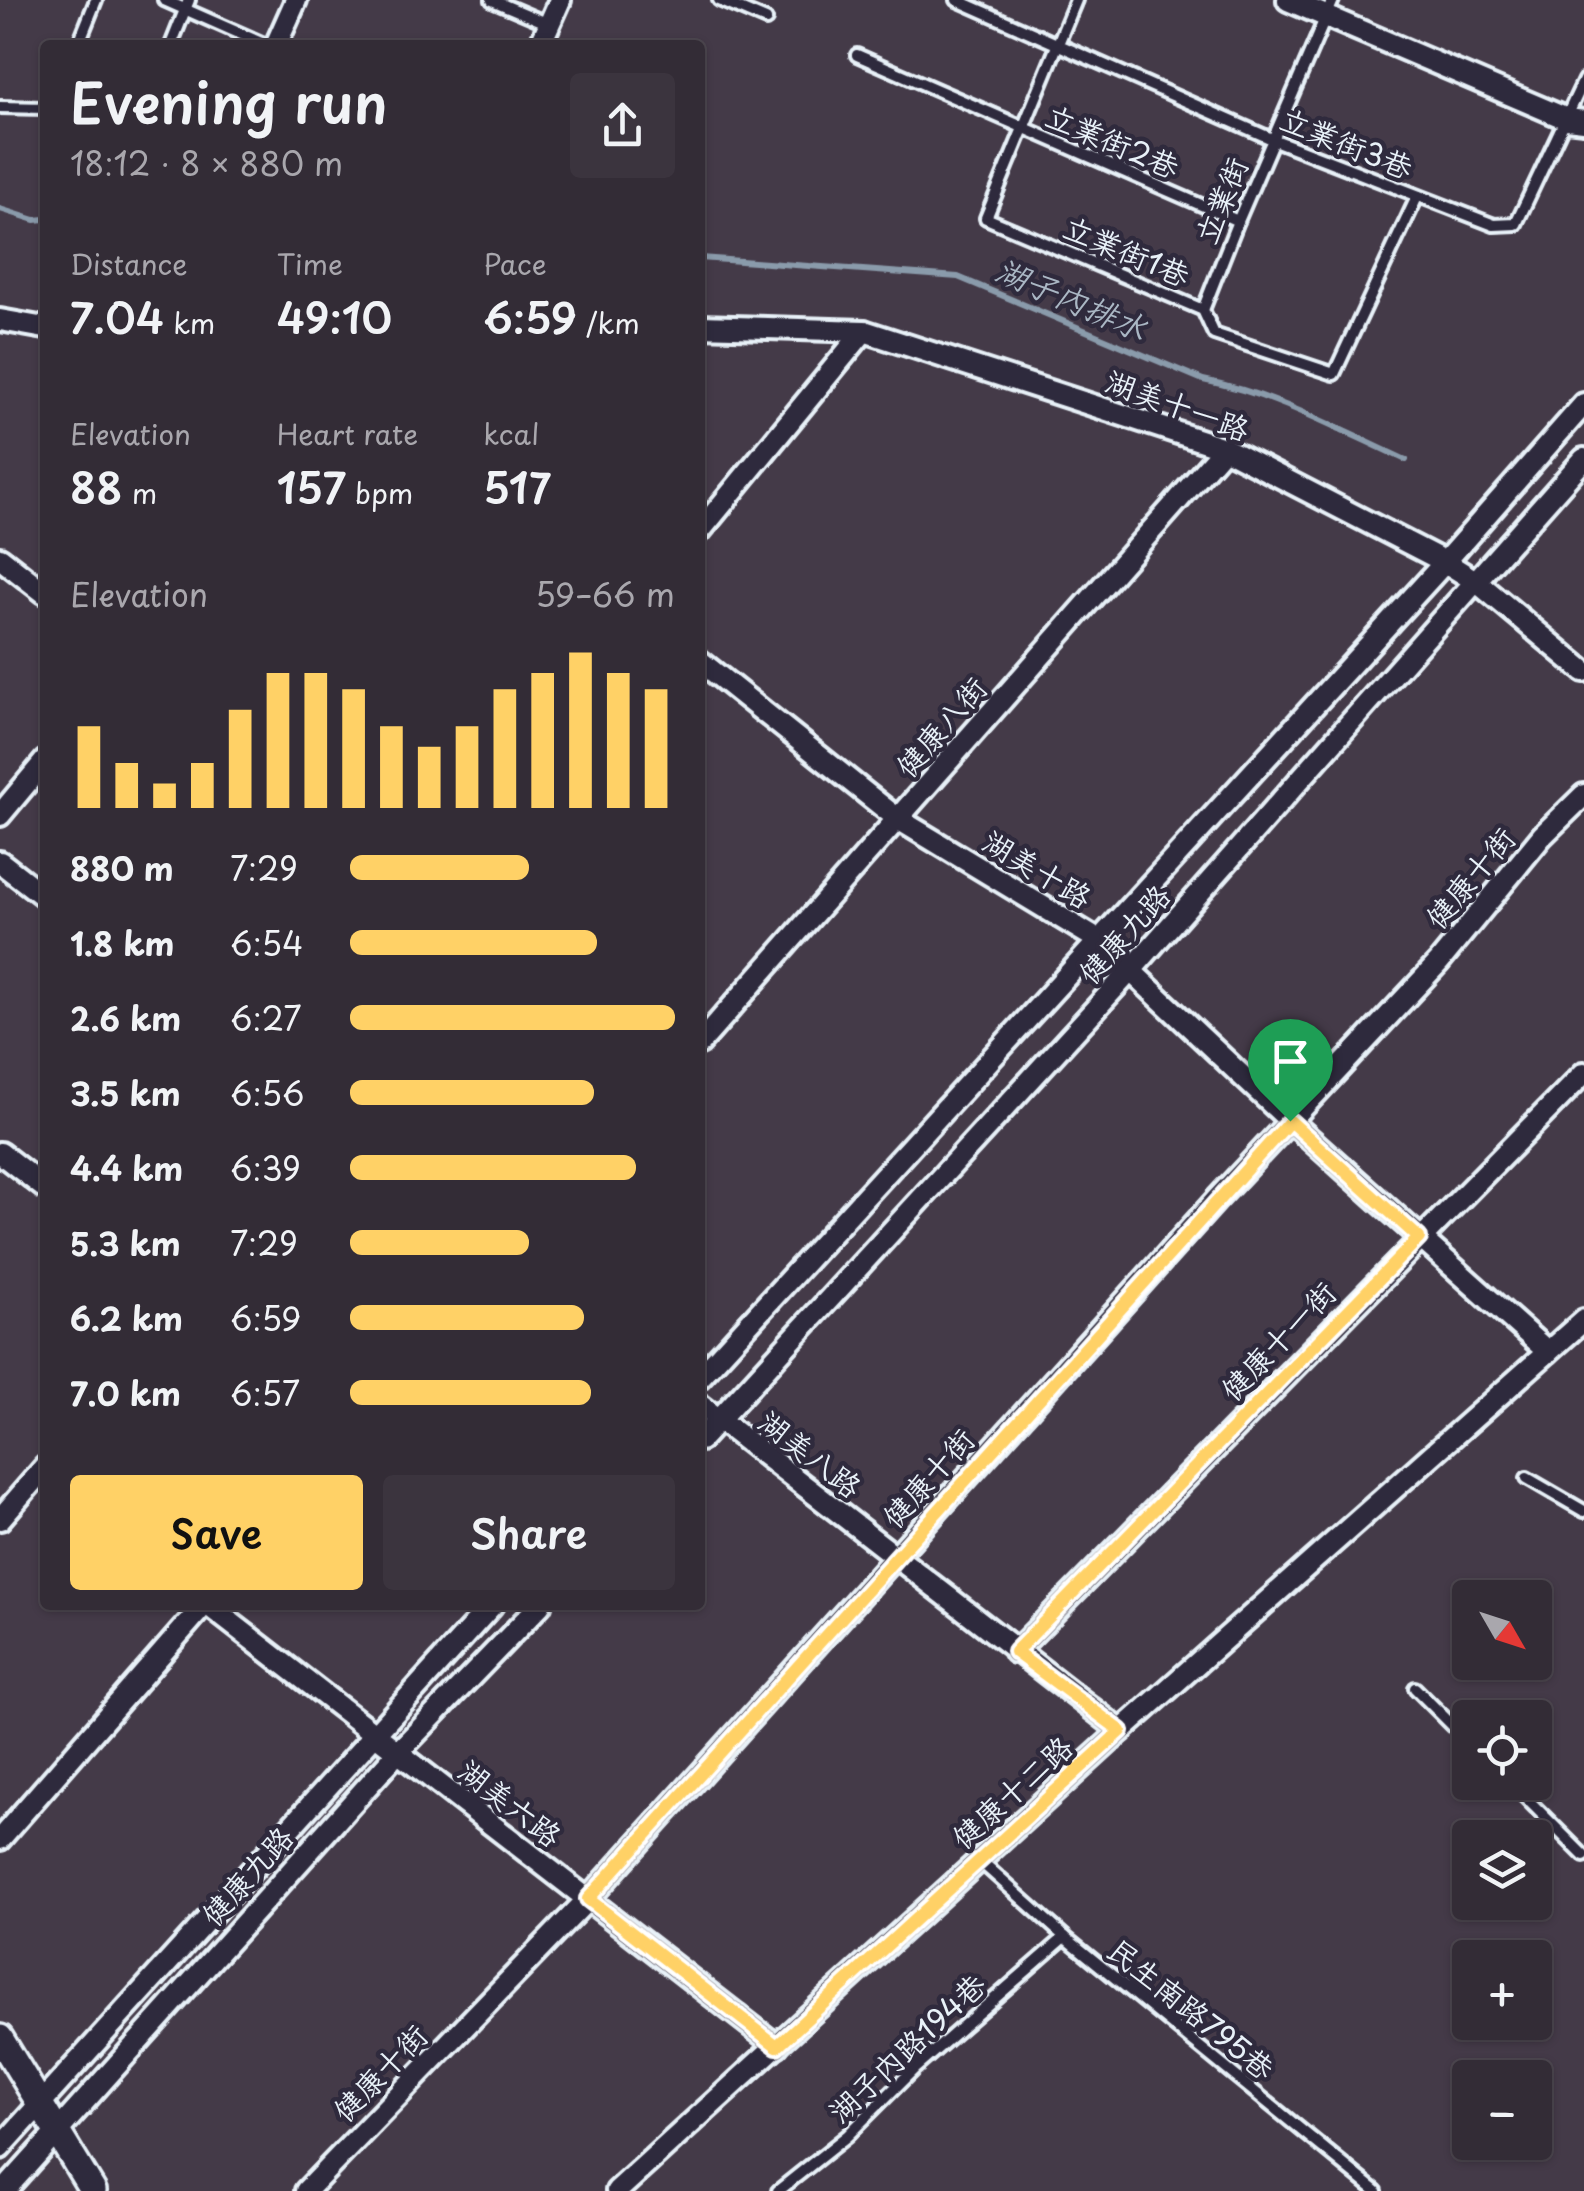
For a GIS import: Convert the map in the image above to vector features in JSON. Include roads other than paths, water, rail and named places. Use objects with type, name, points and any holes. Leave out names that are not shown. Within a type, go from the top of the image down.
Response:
[{"type":"street","points":[[278,40],[296,0]]},
{"type":"street","points":[[548,38],[560,0]]},
{"type":"street","points":[[1288,0],[1330,8],[1576,120]]},
{"type":"street","points":[[0,320],[40,327]]},
{"type":"street","name":"湖美十一路","points":[[705,326],[864,331],[1224,448],[1445,562],[1477,582],[1584,671]]},
{"type":"street","points":[[705,525],[864,331]]},
{"type":"street","points":[[705,1372],[1445,562],[1584,404]]},
{"type":"street","name":"健康八街","points":[[705,1037],[1224,448]]},
{"type":"street","name":"健康九路","points":[[705,1435],[1132,969],[1584,459]]},
{"type":"street","points":[[0,558],[40,589]]},
{"type":"street","name":"湖美十路","points":[[705,665],[898,819],[1098,940],[1290,1121],[1548,1352]]},
{"type":"street","points":[[0,815],[40,766]]},
{"type":"street","name":"健康十街","points":[[306,2191],[588,1899],[1290,1121],[1439,962],[1542,836],[1584,794]]},
{"type":"street","points":[[0,862],[40,893]]},
{"type":"street","name":"健康十一街","points":[[1015,1652],[1584,1072]]},
{"type":"street","points":[[0,1154],[40,1184]]},
{"type":"street","name":"健康十二路","points":[[617,2191],[1121,1731],[1584,1320]]},
{"type":"street","name":"湖美八路","points":[[705,1408],[1121,1731]]},
{"type":"street","points":[[0,1519],[40,1473]]},
{"type":"street","points":[[0,1840],[202,1610]]},
{"type":"street","name":"湖美六路","points":[[213,1610],[777,2046]]},
{"type":"street","points":[[0,2148],[487,1610]]},
{"type":"street","name":"健康九路","points":[[4,2191],[398,1752],[535,1610]]},
{"type":"street","points":[[0,2038],[93,2191]]},
{"type":"lane","points":[[80,40],[96,0]]},
{"type":"lane","points":[[164,0],[188,4],[256,40]]},
{"type":"lane","points":[[492,0],[548,38]]},
{"type":"lane","points":[[718,0],[766,20]]},
{"type":"lane","name":"立業街3巷","points":[[957,0],[1272,140],[1494,225],[1516,224],[1576,120]]},
{"type":"lane","points":[[1024,128],[1076,0]]},
{"type":"lane","points":[[174,40],[188,4]]},
{"type":"lane","name":"立業街","points":[[1204,310],[1330,8]]},
{"type":"lane","name":"立業街2巷","points":[[857,56],[1238,221]]},
{"type":"lane","points":[[1576,120],[1584,80]]},
{"type":"lane","points":[[0,107],[40,108]]},
{"type":"lane","name":"立業街1巷","points":[[1024,128],[986,218],[1204,310],[1214,334],[1334,374],[1416,197]]},
{"type":"lane","points":[[1527,1478],[1584,1510]]},
{"type":"lane","points":[[1415,1688],[1452,1725]]},
{"type":"lane","points":[[1528,1800],[1584,1856]]},
{"type":"lane","name":"民生南路795巷","points":[[980,1861],[1065,1937],[1376,2191]]},
{"type":"lane","name":"湖子內路194巷","points":[[781,2190],[847,2136],[915,2068],[1065,1937]]},
{"type":"waterway","name":"湖子內排水","points":[[0,209],[40,220]]},
{"type":"waterway","name":"湖子內排水","points":[[705,258],[958,277],[1203,380],[1281,404],[1406,460]]}]
